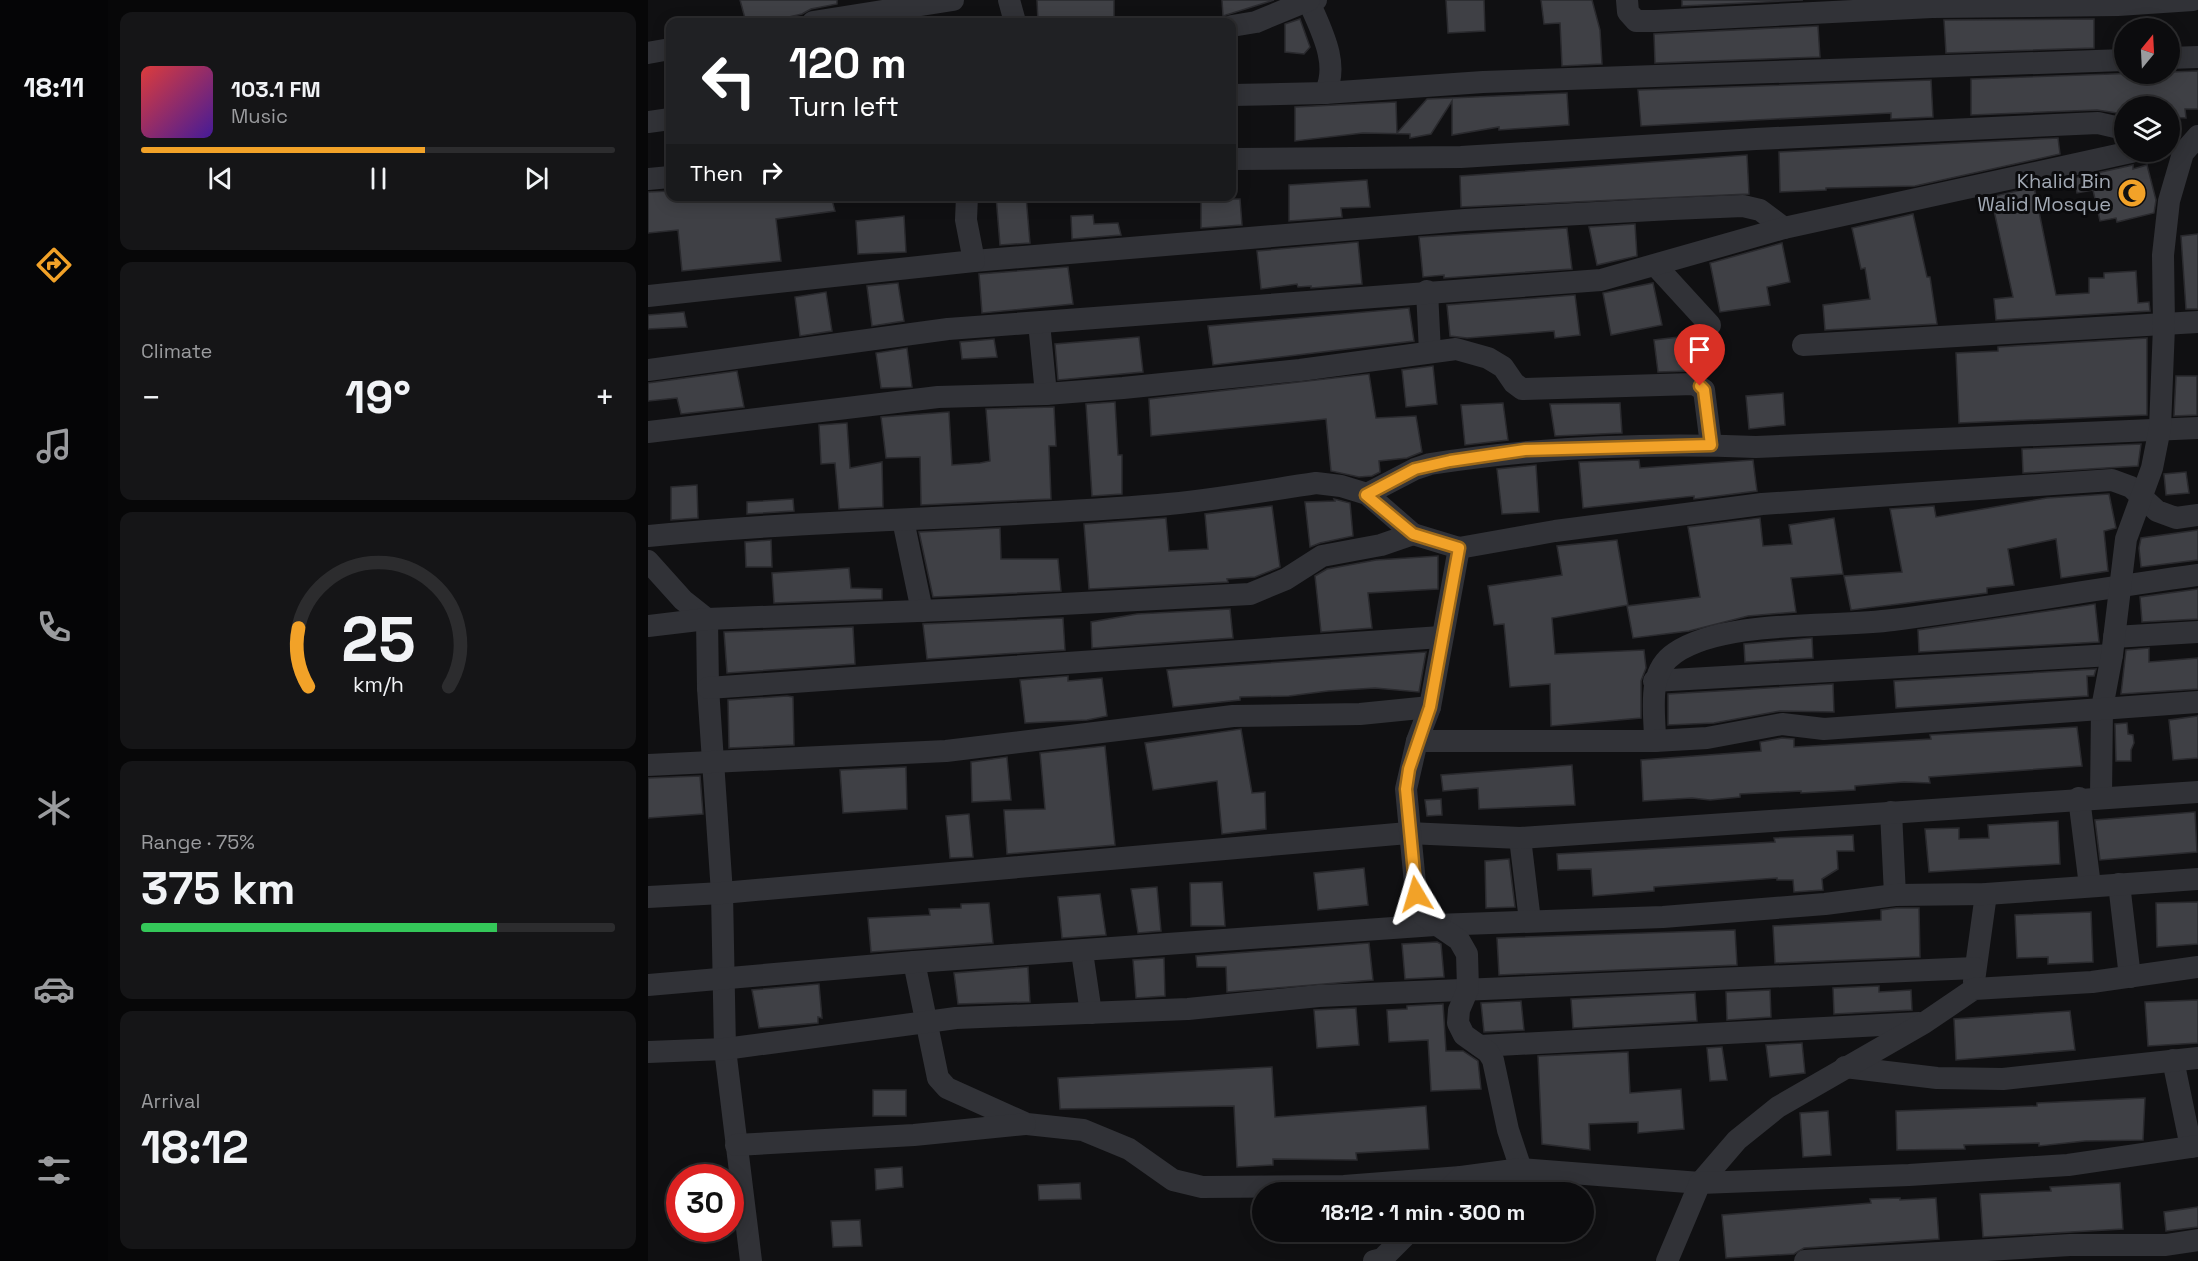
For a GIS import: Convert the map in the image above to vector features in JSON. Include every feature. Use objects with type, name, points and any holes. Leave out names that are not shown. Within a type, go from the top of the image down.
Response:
[{"type":"street","points":[[833,18],[907,3],[953,0]]},
{"type":"street","points":[[1009,0],[1014,18]]},
{"type":"street","points":[[1627,0],[1628,12],[1636,21],[1932,3],[2118,5],[2193,0]]},
{"type":"street","points":[[1236,25],[1256,22],[1311,1],[1333,68],[1331,81],[1325,93]]},
{"type":"street","points":[[648,53],[666,49]]},
{"type":"street","points":[[2180,58],[2198,57]]},
{"type":"street","points":[[1236,95],[1325,93],[1483,82],[2114,60]]},
{"type":"street","points":[[648,122],[666,120]]},
{"type":"street","points":[[1236,159],[1461,158],[1744,140],[2098,123],[2114,127]]},
{"type":"street","points":[[2101,796],[2102,708],[2113,646],[2126,539],[2152,468],[2160,428],[2164,244],[2169,201],[2183,146]]},
{"type":"street","points":[[648,370],[948,329],[1427,291],[1601,280],[1784,228],[2114,156]]},
{"type":"street","points":[[648,179],[666,177]]},
{"type":"street","points":[[967,201],[966,220],[974,261]]},
{"type":"street","points":[[648,296],[974,261],[1465,220],[1743,206],[1760,210],[1784,228]]},
{"type":"street","points":[[1656,266],[1710,325]]},
{"type":"street","points":[[1427,291],[1430,352]]},
{"type":"street","points":[[1803,345],[2164,326],[2198,322]]},
{"type":"street","points":[[1039,323],[1046,394]]},
{"type":"street","points":[[648,432],[938,397],[1046,394],[1300,370],[1456,349],[1488,358],[1503,367],[1522,389],[1532,391],[1695,384],[1704,390],[1711,445]]},
{"type":"street","points":[[1366,495],[1415,469],[1525,450],[1711,445],[1756,447],[2198,428]]},
{"type":"street","points":[[648,536],[739,527],[1160,505],[1316,483],[1341,486],[1366,495],[1413,534],[1459,548],[1579,527],[1762,504],[2112,480],[2131,487],[2157,511],[2176,518],[2198,515]]},
{"type":"street","points":[[903,520],[922,611]]},
{"type":"street","points":[[648,626],[707,619],[922,611],[1250,594],[1286,579],[1322,556],[1381,545],[1413,534]]},
{"type":"street","points":[[1459,548],[1430,707],[1417,741],[1406,789],[1408,833],[1416,894],[1424,916],[1459,940],[1467,954],[1468,989],[1458,1023],[1464,1035],[1480,1046],[1493,1060],[1508,1130],[1521,1169]]},
{"type":"street","points":[[648,561],[683,600],[707,619]]},
{"type":"street","points":[[1655,741],[1654,681],[1662,666],[1673,654],[1688,646],[1740,631],[1891,620],[2198,575]]},
{"type":"street","points":[[707,619],[708,688],[722,893],[725,1049],[751,1261]]},
{"type":"street","points":[[1654,681],[2113,646],[2198,632]]},
{"type":"street","points":[[708,688],[1441,637]]},
{"type":"street","points":[[1417,741],[1655,741],[1707,738],[1782,724],[1824,729],[2198,702]]},
{"type":"street","points":[[648,765],[713,760],[946,751],[1233,716],[1360,714],[1430,707]]},
{"type":"street","points":[[648,897],[722,893],[1408,833],[1520,838],[2101,796],[2198,792]]},
{"type":"street","points":[[2079,798],[2090,886]]},
{"type":"street","points":[[1892,812],[1895,895]]},
{"type":"street","points":[[1520,838],[1530,921]]},
{"type":"street","points":[[648,985],[914,962],[1082,952],[1435,925],[1768,909],[1895,895],[1986,894],[2198,879]]},
{"type":"street","points":[[2119,884],[2130,977]]},
{"type":"street","points":[[1667,1261],[1700,1183],[1737,1140],[1778,1107],[1924,1023],[1974,978],[1986,894]]},
{"type":"street","points":[[1082,952],[1090,1013]]},
{"type":"street","points":[[914,962],[938,1078],[947,1088],[1027,1124]]},
{"type":"street","points":[[648,1052],[725,1049],[927,1020],[1188,1009],[1319,996],[1468,989],[1974,978],[2092,982],[2198,967]]},
{"type":"street","points":[[1480,1046],[1924,1023]]},
{"type":"street","points":[[1845,1067],[1937,1078],[2002,1079],[2198,1058]]},
{"type":"street","points":[[1467,1182],[1521,1169],[1700,1183],[1909,1175],[2068,1165],[2194,1146],[2173,1060]]},
{"type":"street","points":[[736,1145],[914,1135],[1027,1124],[1083,1130],[1129,1149],[1173,1180],[1202,1187],[1252,1187]]},
{"type":"street","points":[[1805,1261],[2070,1245],[2166,1245],[2198,1240]]},
{"type":"street","points":[[1374,1261],[1382,1259],[1399,1242]]},
{"type":"building","points":[[740,0],[837,0],[837,4],[811,9],[802,14],[784,18],[745,18]]},
{"type":"building","points":[[1037,0],[1114,0],[1114,18],[1038,18]]},
{"type":"building","points":[[1222,0],[1274,0],[1223,16]]},
{"type":"building","points":[[1446,0],[1484,0],[1485,31],[1448,33]]},
{"type":"building","points":[[1541,0],[1592,0],[1600,30],[1602,64],[1562,66],[1560,23],[1544,24]]},
{"type":"building","points":[[1682,0],[1803,0],[1682,6]]},
{"type":"building","points":[[1300,19],[1310,47],[1304,54],[1285,52],[1285,24]]},
{"type":"building","points":[[2094,19],[2094,48],[1946,53],[1944,20]]},
{"type":"building","points":[[1818,26],[1820,57],[1655,63],[1654,34]]},
{"type":"building","points":[[2198,71],[2198,109],[2185,109],[2186,118],[2180,118],[2180,96],[2114,96],[2114,113],[2097,110],[1971,115],[1971,79],[2114,74],[2114,84],[2180,84],[2180,72]]},
{"type":"building","points":[[1931,80],[1933,117],[1891,119],[1891,113],[1641,126],[1638,90]]},
{"type":"building","points":[[1567,93],[1569,125],[1499,130],[1499,127],[1452,135],[1452,101],[1431,134],[1410,138],[1410,134],[1363,133],[1295,141],[1295,107],[1396,102],[1397,133],[1427,99]]},
{"type":"building","points":[[2058,138],[2060,154],[1915,186],[1826,188],[1826,190],[1780,192],[1779,152]]},
{"type":"building","points":[[1747,155],[1749,194],[1461,207],[1460,176]]},
{"type":"building","name":"Khalid Bin Walid Mosque","points":[[2133,165],[2133,169],[2147,165],[2156,200],[2154,213],[2117,222],[2116,218],[2100,221],[2093,190],[2077,193],[2074,178]]},
{"type":"building","points":[[1367,180],[1370,207],[1341,208],[1342,217],[1289,221],[1289,185]]},
{"type":"building","points":[[2034,187],[2056,295],[2089,293],[2089,278],[2104,278],[2104,273],[2136,271],[2138,303],[2149,302],[2150,311],[1996,320],[1994,299],[2013,297],[1991,197]]},
{"type":"building","points":[[666,191],[666,201],[832,201],[835,211],[776,219],[781,261],[682,271],[678,230],[648,233],[648,192]]},
{"type":"building","points":[[1240,199],[1242,225],[1201,228],[1201,201]]},
{"type":"building","points":[[996,201],[1026,201],[1030,243],[1000,245]]},
{"type":"building","points":[[1913,214],[1927,277],[1930,277],[1937,324],[1825,330],[1823,305],[1870,299],[1865,268],[1861,269],[1852,228]]},
{"type":"building","points":[[1093,215],[1094,224],[1118,223],[1121,235],[1072,239],[1071,216]]},
{"type":"building","points":[[904,216],[906,252],[858,254],[856,221]]},
{"type":"building","points":[[1635,224],[1637,256],[1597,265],[1589,227]]},
{"type":"building","points":[[1567,228],[1572,269],[1444,278],[1444,275],[1423,277],[1419,237]]},
{"type":"building","points":[[2198,234],[2198,309],[2186,309],[2181,236]]},
{"type":"building","points":[[1358,242],[1362,284],[1311,288],[1311,286],[1298,287],[1297,284],[1261,289],[1257,251]]},
{"type":"building","points":[[1782,243],[1790,282],[1767,287],[1770,305],[1720,312],[1710,263]]},
{"type":"building","points":[[1068,267],[1073,304],[982,313],[979,274]]},
{"type":"building","points":[[898,283],[904,321],[872,326],[867,286]]},
{"type":"building","points":[[1653,283],[1662,325],[1611,335],[1603,293]]},
{"type":"building","points":[[826,292],[832,331],[800,336],[795,297]]},
{"type":"building","points":[[1575,295],[1580,335],[1555,338],[1554,331],[1467,338],[1450,336],[1447,305]]},
{"type":"building","points":[[1409,308],[1414,341],[1213,365],[1208,326]]},
{"type":"building","points":[[684,312],[687,327],[648,329],[648,315]]},
{"type":"building","points":[[1687,336],[1691,371],[1658,372],[1654,340]]},
{"type":"building","points":[[1139,337],[1143,372],[1058,380],[1055,344]]},
{"type":"building","points":[[2147,338],[2147,415],[1959,423],[1956,353],[1998,351],[1998,347]]},
{"type":"building","points":[[994,339],[997,357],[962,359],[960,342]]},
{"type":"building","points":[[907,348],[912,387],[881,388],[876,353]]},
{"type":"building","points":[[1433,366],[1437,404],[1406,407],[1402,370]]},
{"type":"building","points":[[737,371],[744,407],[681,414],[677,398],[648,401],[648,383]]},
{"type":"building","points":[[1369,374],[1376,418],[1416,416],[1422,452],[1407,458],[1379,461],[1380,472],[1372,476],[1359,477],[1331,471],[1326,419],[1151,436],[1149,399]]},
{"type":"building","points":[[2176,376],[2197,376],[2197,415],[2174,416]]},
{"type":"building","points":[[1783,393],[1785,425],[1749,429],[1746,396]]},
{"type":"building","points":[[1115,402],[1118,455],[1122,455],[1122,494],[1092,496],[1086,404]]},
{"type":"building","points":[[1503,403],[1508,440],[1465,445],[1461,405]]},
{"type":"building","points":[[1620,403],[1622,433],[1555,436],[1550,404]]},
{"type":"building","points":[[1054,407],[1056,446],[1049,446],[1051,499],[921,505],[920,457],[886,458],[881,417],[949,412],[952,465],[990,461],[986,409]]},
{"type":"building","points":[[847,423],[850,468],[882,462],[883,507],[839,509],[835,463],[821,464],[819,425]]},
{"type":"building","points":[[2141,444],[2138,466],[2023,473],[2022,449]]},
{"type":"building","points":[[1639,460],[1640,468],[1753,460],[1757,491],[1694,499],[1694,496],[1583,508],[1579,462]]},
{"type":"building","points":[[1536,465],[1539,512],[1502,514],[1497,469]]},
{"type":"building","points":[[2186,472],[2189,493],[2166,495],[2164,474]]},
{"type":"building","points":[[697,485],[698,518],[671,520],[671,487]]},
{"type":"building","points":[[2109,494],[2116,528],[2104,531],[2108,571],[2061,578],[2056,539],[2008,549],[2014,585],[1987,588],[1987,593],[1851,610],[1844,576],[1902,572],[1890,509],[1934,506],[1936,517],[2047,498]]},
{"type":"building","points":[[793,499],[794,511],[747,514],[747,502]]},
{"type":"building","points":[[1334,499],[1350,503],[1353,536],[1310,547],[1305,502],[1335,501]]},
{"type":"building","points":[[1272,506],[1280,567],[1255,577],[1227,579],[1228,582],[1089,589],[1084,524],[1166,518],[1169,551],[1208,549],[1205,514]]},
{"type":"building","points":[[1760,518],[1763,546],[1792,544],[1789,525],[1834,518],[1843,574],[1791,578],[1796,612],[1748,616],[1689,631],[1633,638],[1627,606],[1700,597],[1688,527]]},
{"type":"building","points":[[1000,528],[1001,559],[1058,559],[1061,591],[933,597],[919,532]]},
{"type":"building","points":[[2198,530],[2198,560],[2141,567],[2139,548],[2141,538]]},
{"type":"building","points":[[771,540],[772,567],[746,567],[745,542]]},
{"type":"building","points":[[1617,540],[1628,605],[1552,618],[1555,654],[1644,650],[1646,668],[1641,681],[1641,718],[1551,726],[1550,684],[1510,687],[1504,624],[1494,625],[1488,586],[1562,575],[1557,546]]},
{"type":"building","points":[[1438,556],[1438,589],[1368,593],[1372,628],[1321,632],[1315,576],[1327,569],[1376,560]]},
{"type":"building","points":[[849,568],[851,588],[882,589],[882,599],[774,603],[772,573]]},
{"type":"building","points":[[2198,589],[2198,619],[2142,622],[2140,597]]},
{"type":"building","points":[[2095,604],[2099,642],[1919,652],[1918,630]]},
{"type":"building","points":[[1230,609],[1233,638],[1092,648],[1091,622],[1137,614]]},
{"type":"building","points":[[1063,618],[1065,650],[927,659],[923,624]]},
{"type":"building","points":[[853,627],[855,664],[727,673],[724,632]]},
{"type":"building","points":[[1812,638],[1813,658],[1745,662],[1744,644]]},
{"type":"building","points":[[2149,648],[2149,662],[2198,658],[2198,689],[2121,694],[2126,650]]},
{"type":"building","points":[[1426,652],[1419,692],[1375,688],[1289,696],[1240,697],[1240,700],[1173,707],[1167,670]]},
{"type":"building","points":[[2096,669],[2094,676],[2087,676],[2088,696],[1896,708],[1894,681]]},
{"type":"building","points":[[1068,676],[1068,681],[1102,678],[1107,716],[1087,720],[1025,723],[1020,680]]},
{"type":"building","points":[[1833,684],[1834,712],[1780,711],[1714,723],[1668,725],[1668,694]]},
{"type":"building","points":[[793,697],[794,745],[729,748],[728,700]]},
{"type":"building","points":[[2198,716],[2198,758],[2173,760],[2169,720]]},
{"type":"building","points":[[2127,723],[2128,734],[2133,735],[2134,743],[2131,750],[2131,761],[2116,761],[2115,724]]},
{"type":"building","points":[[2077,727],[2082,766],[1929,777],[1930,783],[1904,782],[1855,786],[1855,790],[1740,794],[1740,797],[1710,800],[1692,798],[1643,801],[1641,760],[1761,751],[1760,742],[1782,738],[1794,739],[1794,747],[1931,739],[1930,735]]},
{"type":"building","points":[[1241,729],[1252,793],[1265,792],[1266,829],[1222,834],[1217,781],[1153,790],[1145,743]]},
{"type":"building","points":[[1105,746],[1115,845],[1007,854],[1004,810],[1045,809],[1040,753]]},
{"type":"building","points":[[1007,757],[1011,800],[972,802],[971,762]]},
{"type":"building","points":[[1572,765],[1575,805],[1479,809],[1478,788],[1443,791],[1441,775]]},
{"type":"building","points":[[906,767],[907,809],[843,813],[840,770]]},
{"type":"building","points":[[700,776],[703,814],[648,818],[648,778]]},
{"type":"building","points":[[1441,799],[1442,815],[1427,816],[1425,800]]},
{"type":"building","points":[[2195,812],[2197,852],[2100,860],[2095,820]]},
{"type":"building","points":[[969,814],[973,857],[950,858],[946,816]]},
{"type":"building","points":[[2058,821],[2060,864],[1929,872],[1925,829],[1959,828],[1959,839],[1989,838],[1988,825]]},
{"type":"building","points":[[1853,835],[1854,851],[1837,851],[1838,869],[1822,879],[1823,890],[1794,892],[1793,880],[1777,880],[1777,878],[1654,887],[1654,891],[1593,896],[1591,869],[1558,870],[1557,854],[1775,842],[1774,838]]},
{"type":"building","points":[[1509,859],[1515,907],[1486,908],[1485,861]]},
{"type":"building","points":[[1364,868],[1368,905],[1318,910],[1314,873]]},
{"type":"building","points":[[1222,882],[1225,926],[1191,926],[1190,883]]},
{"type":"building","points":[[1157,887],[1161,931],[1138,933],[1131,889]]},
{"type":"building","points":[[1100,894],[1106,935],[1062,938],[1058,897]]},
{"type":"building","points":[[2198,902],[2198,944],[2157,947],[2156,903]]},
{"type":"building","points":[[989,903],[993,943],[871,952],[868,918],[930,915],[929,909],[961,908],[961,904]]},
{"type":"building","points":[[1919,908],[1920,957],[1775,963],[1773,926],[1881,920],[1881,910]]},
{"type":"building","points":[[2091,912],[2093,962],[2048,964],[2048,957],[2017,958],[2015,915]]},
{"type":"building","points":[[1735,930],[1737,965],[1499,975],[1497,938]]},
{"type":"building","points":[[1437,942],[1441,944],[1444,977],[1405,979],[1402,944]]},
{"type":"building","points":[[1369,943],[1373,980],[1227,992],[1226,967],[1197,967],[1196,956]]},
{"type":"building","points":[[1164,958],[1165,996],[1136,998],[1133,960]]},
{"type":"building","points":[[1028,967],[1030,1002],[958,1004],[954,973]]},
{"type":"building","points":[[819,984],[822,1018],[818,1017],[818,1023],[759,1028],[752,990]]},
{"type":"building","points":[[1879,986],[1879,992],[1911,990],[1912,1010],[1834,1014],[1833,988]]},
{"type":"building","points":[[1770,990],[1771,1017],[1727,1020],[1726,992]]},
{"type":"building","points":[[1695,993],[1697,1021],[1573,1028],[1571,999]]},
{"type":"building","points":[[2198,1000],[2198,1043],[2148,1046],[2145,1002]]},
{"type":"building","points":[[1521,1001],[1524,1030],[1484,1032],[1481,1003]]},
{"type":"building","points":[[1443,1004],[1446,1051],[1463,1051],[1478,1061],[1481,1089],[1431,1091],[1428,1040],[1389,1042],[1387,1010],[1407,1009],[1407,1006]]},
{"type":"building","points":[[1356,1008],[1359,1045],[1317,1048],[1314,1010]]},
{"type":"building","points":[[2070,1011],[2075,1050],[1956,1060],[1954,1019]]},
{"type":"building","points":[[1802,1043],[1805,1073],[1770,1077],[1766,1045]]},
{"type":"building","points":[[1722,1047],[1727,1080],[1710,1081],[1707,1048]]},
{"type":"building","points":[[1628,1052],[1630,1093],[1681,1089],[1684,1129],[1638,1133],[1638,1122],[1589,1124],[1590,1150],[1542,1144],[1538,1056]]},
{"type":"building","points":[[1272,1067],[1275,1117],[1426,1106],[1429,1149],[1356,1153],[1357,1160],[1273,1159],[1273,1165],[1237,1167],[1234,1106],[1060,1109],[1058,1078]]},
{"type":"building","points":[[873,1090],[906,1090],[906,1116],[873,1116]]},
{"type":"building","points":[[2145,1098],[2143,1140],[2085,1141],[2039,1146],[2039,1143],[1964,1145],[1965,1149],[1897,1150],[1896,1111],[2037,1106],[2037,1103]]},
{"type":"building","points":[[1828,1111],[1831,1155],[1803,1157],[1800,1113]]},
{"type":"building","points":[[902,1167],[903,1187],[876,1190],[875,1169]]},
{"type":"building","points":[[1080,1183],[1081,1199],[1039,1200],[1038,1185]]},
{"type":"building","points":[[2120,1183],[2123,1229],[1983,1237],[1980,1194],[2051,1191],[2050,1187]]},
{"type":"building","points":[[1900,1198],[1900,1200],[1936,1198],[1939,1239],[1804,1248],[1794,1254],[1726,1258],[1722,1215],[1871,1203],[1870,1199]]},
{"type":"building","points":[[2198,1207],[2198,1227],[2166,1231],[2164,1212]]},
{"type":"building","points":[[860,1220],[862,1246],[833,1247],[831,1221]]},
{"type":"place","name":"Khalid Bin Walid Mosque","points":[[2132,193]]},
{"type":"route","points":[[1416,894],[1408,833],[1406,789],[1417,741],[1430,707],[1459,548],[1413,534],[1366,495],[1415,469],[1430,464],[1525,450],[1711,445],[1704,390],[1700,386]]}]
